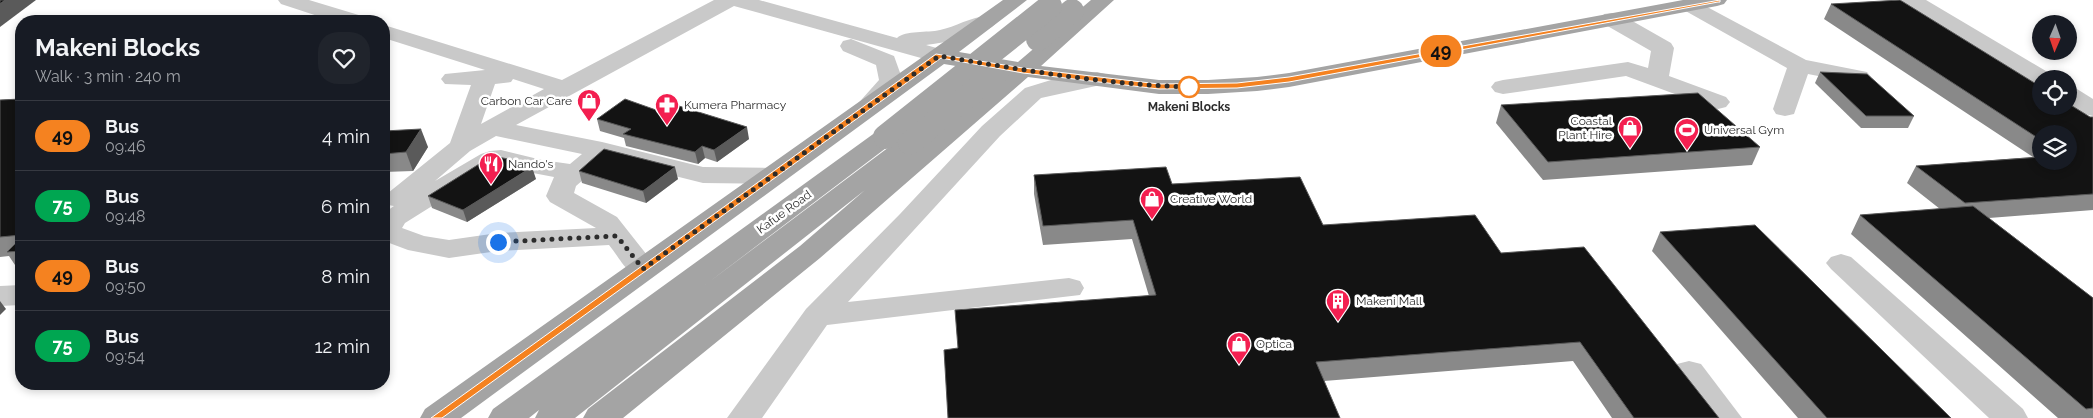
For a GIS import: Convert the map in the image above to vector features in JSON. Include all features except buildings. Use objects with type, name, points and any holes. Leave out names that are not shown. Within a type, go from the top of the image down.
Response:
[{"type":"main road","points":[[437,418],[1017,0]]},
{"type":"main road","points":[[600,418],[810,252],[1104,0]]},
{"type":"main road","points":[[939,56],[1023,70],[1159,87],[1198,87],[1289,80],[1718,0]]},
{"type":"main road","name":"Kafue Road","points":[[552,418],[1066,4]]},
{"type":"main road","points":[[1061,37],[1068,52],[1097,79]]},
{"type":"main road","points":[[1001,88],[1033,83],[1097,79]]},
{"type":"main road","name":"Kafue Road","points":[[505,418],[898,140]]},
{"type":"lane","points":[[288,0],[335,15]]},
{"type":"lane","points":[[390,206],[461,146],[564,88],[730,0]]},
{"type":"lane","points":[[736,0],[939,56]]},
{"type":"lane","points":[[1911,0],[2032,72]]},
{"type":"lane","points":[[1689,5],[1799,66],[1859,77]]},
{"type":"lane","points":[[1612,19],[1663,48],[1657,79]]},
{"type":"lane","points":[[884,41],[927,40],[960,33],[986,22]]},
{"type":"lane","points":[[819,23],[838,40],[886,61],[891,81],[863,111]]},
{"type":"lane","points":[[390,33],[485,70],[525,76],[564,88]]},
{"type":"lane","points":[[1785,109],[1799,66]]},
{"type":"lane","points":[[1503,87],[1628,69],[1718,102]]},
{"type":"lane","points":[[461,146],[485,70]]},
{"type":"lane","points":[[744,418],[817,316],[910,220],[991,130],[1033,92],[1097,79]]},
{"type":"lane","points":[[2077,99],[2093,109]]},
{"type":"lane","points":[[492,128],[602,150],[703,175],[773,176]]},
{"type":"lane","points":[[602,150],[562,182],[560,196],[607,223],[643,269]]},
{"type":"lane","points":[[390,225],[394,218],[490,159],[500,158],[542,168],[575,172]]},
{"type":"lane","points":[[390,234],[418,244],[449,249],[498,242],[617,236]]},
{"type":"lane","points":[[1841,263],[2012,418]]},
{"type":"lane","points":[[817,316],[1069,288]]},
{"type":"lane","points":[[0,296],[15,295]]},
{"type":"lane","points":[[1688,372],[1725,418]]},
{"type":"bus line","name":"49","points":[[437,418],[939,56],[1023,70],[1159,87],[1237,86],[1289,80],[1718,0]]},
{"type":"place","name":"Makeni Blocks","points":[[1189,87]]},
{"type":"place","name":"Carbon Car Care","points":[[589,122]]},
{"type":"place","name":"Kumera Pharmacy","points":[[667,126]]},
{"type":"place","name":"Coastal Plant Hire","points":[[1630,149]]},
{"type":"place","name":"Universal Gym","points":[[1687,151]]},
{"type":"place","name":"Nando's","points":[[491,185]]},
{"type":"place","name":"Creative World","points":[[1152,220]]},
{"type":"place","name":"Makeni Mall","points":[[1338,322]]},
{"type":"place","name":"Optica","points":[[1239,365]]},
{"type":"route","points":[[498,242],[617,236],[643,269],[939,56],[1023,70],[1159,87],[1198,87],[1189,87]]}]
